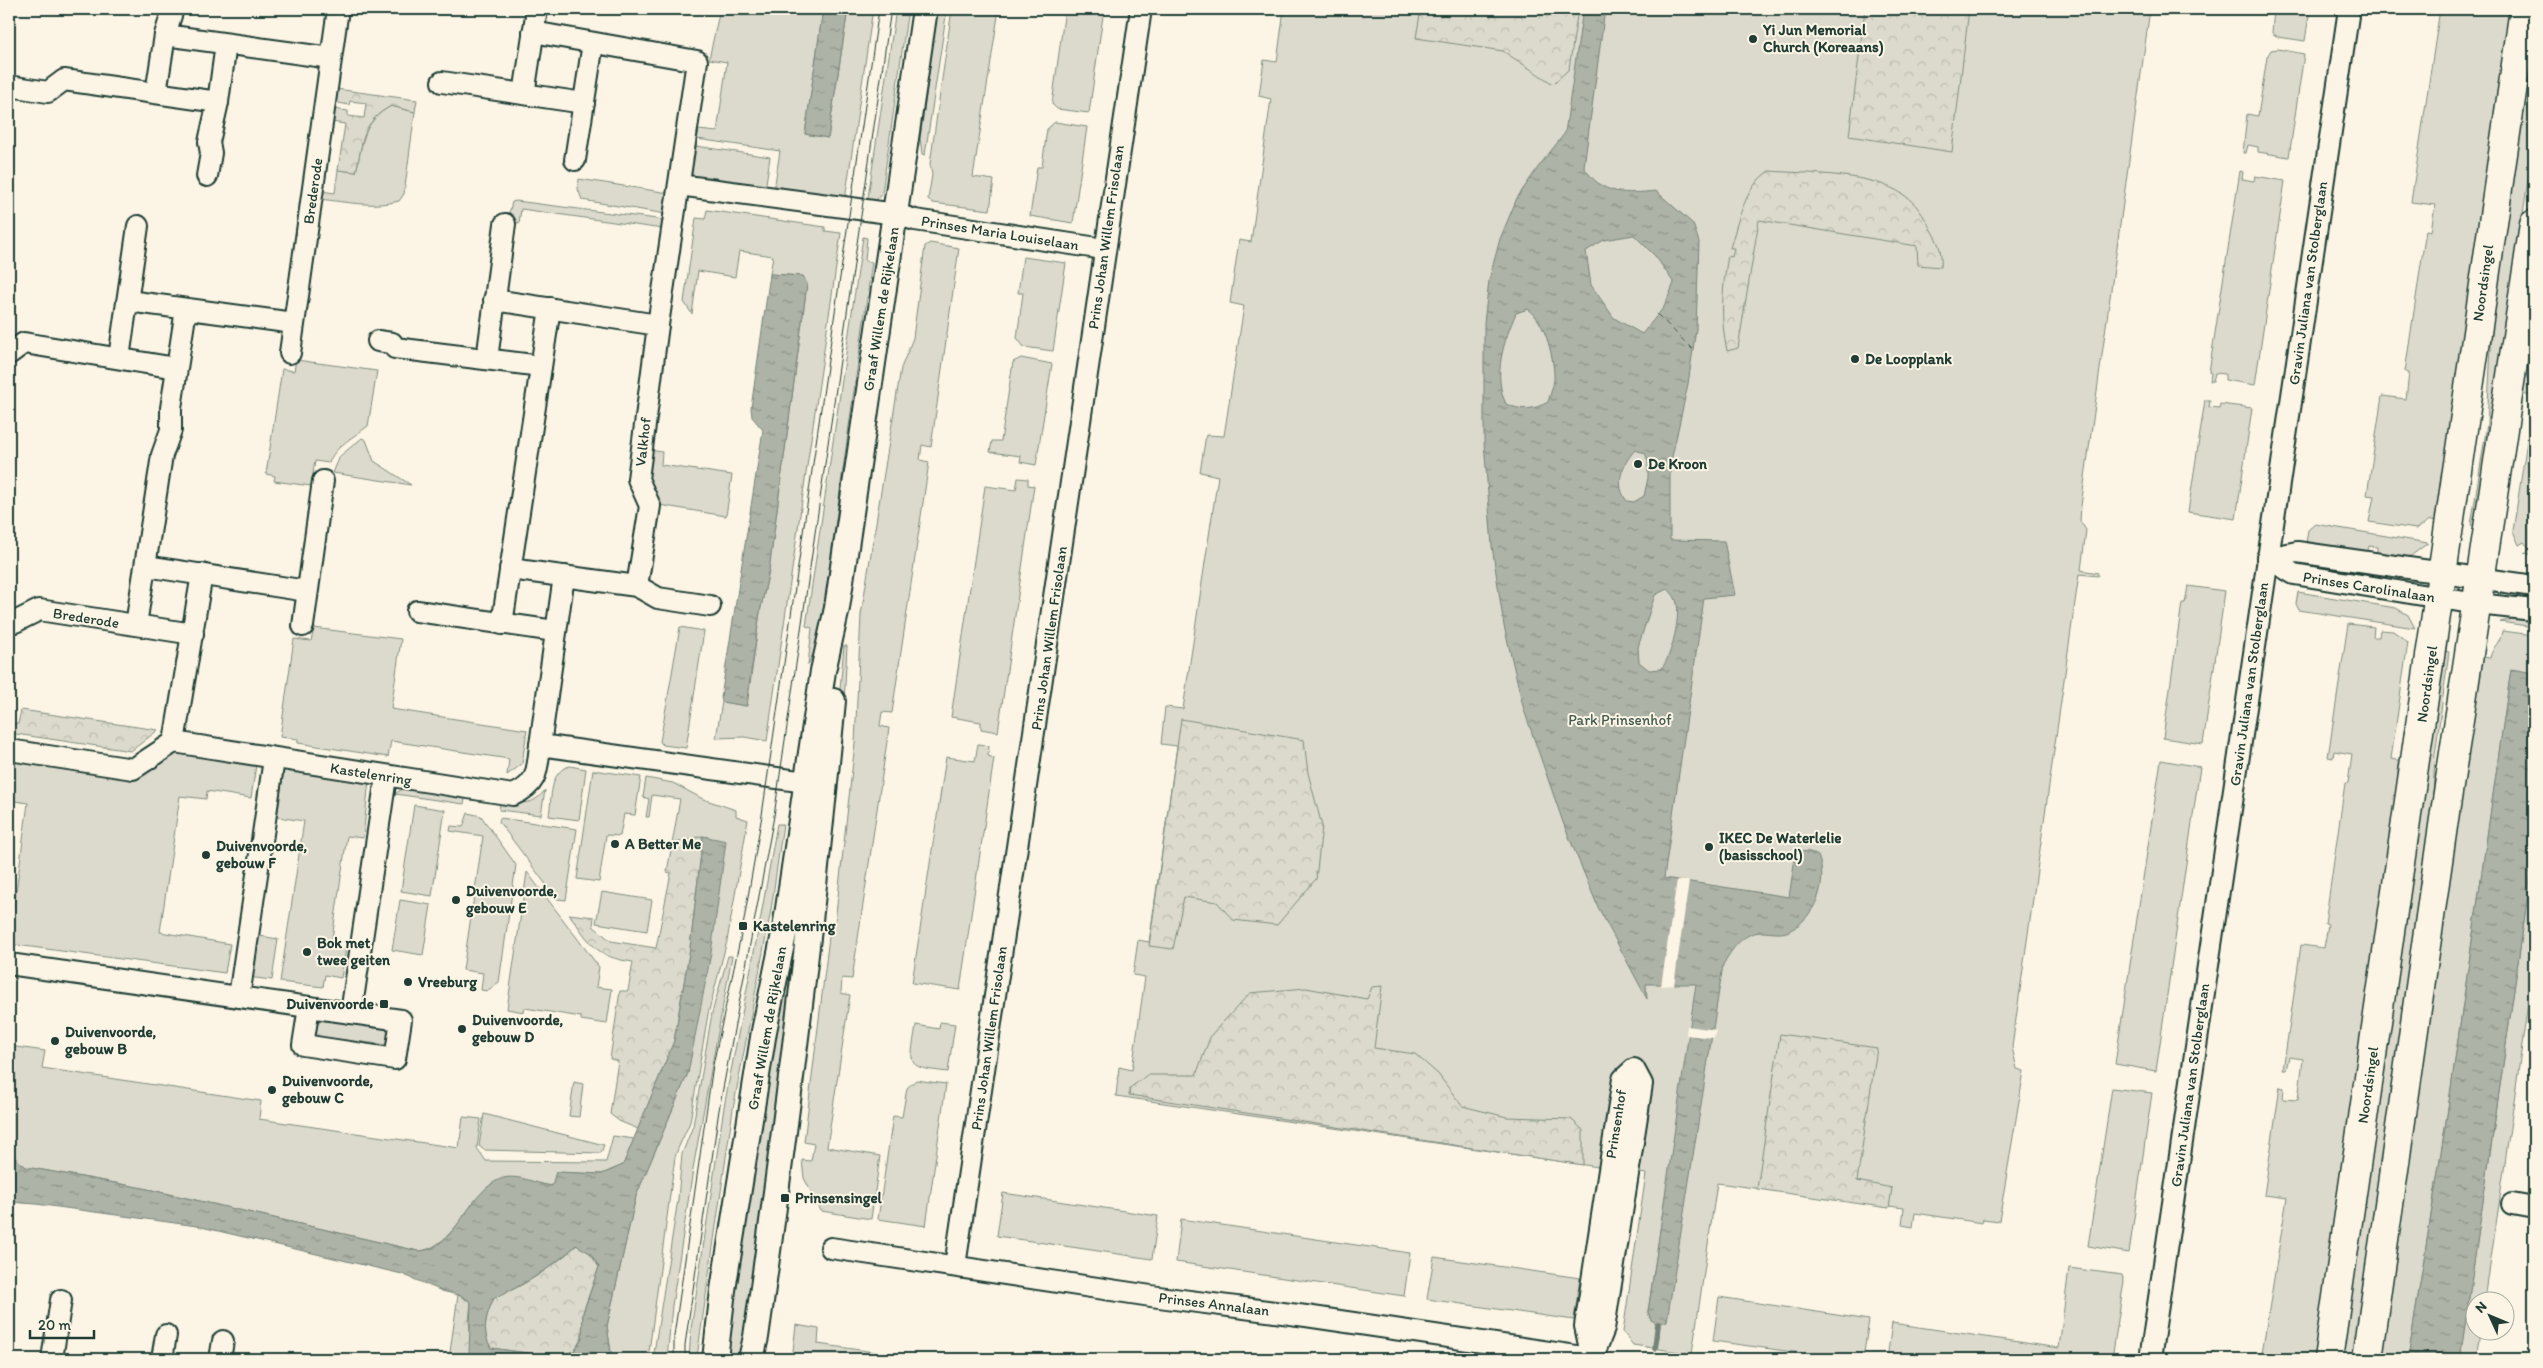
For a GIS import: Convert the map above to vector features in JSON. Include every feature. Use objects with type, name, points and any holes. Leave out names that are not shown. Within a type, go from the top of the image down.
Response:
[{"type":"main road","name":"Noordsingel","points":[[2328,1359],[2524,9]]},
{"type":"main road","points":[[2367,1359],[2534,224]]},
{"type":"street","points":[[156,93],[164,35],[173,9]]},
{"type":"street","name":"Brederode","points":[[290,353],[338,9]]},
{"type":"street","points":[[524,94],[537,9]]},
{"type":"street","name":"Graaf Willem de Rijkelaan","points":[[715,1359],[729,1251],[764,1031],[836,673],[837,608],[925,9]]},
{"type":"street","name":"Prins Johan Willem Frisolaan","points":[[955,1266],[1033,753],[1104,249],[1141,9]]},
{"type":"street","name":"Gravin Juliana van Stolberglaan","points":[[2150,1359],[2349,9]]},
{"type":"street","name":"Valkhof","points":[[533,32],[696,61],[638,479],[650,506],[637,586]]},
{"type":"street","points":[[164,35],[331,58]]},
{"type":"street","points":[[575,160],[593,42]]},
{"type":"street","points":[[207,176],[211,152],[209,142],[218,102],[226,44]]},
{"type":"street","points":[[9,86],[48,92],[64,80],[218,102]]},
{"type":"street","points":[[442,82],[584,103]]},
{"type":"street","points":[[680,185],[896,214]]},
{"type":"street","name":"Prinses Maria Louiselaan","points":[[896,214],[915,220],[1104,249]]},
{"type":"street","points":[[487,360],[505,224]]},
{"type":"street","points":[[118,358],[138,226]]},
{"type":"street","points":[[494,300],[658,325]]},
{"type":"street","points":[[128,301],[294,323]]},
{"type":"street","points":[[502,624],[550,308]]},
{"type":"street","name":"Brederode","points":[[136,625],[162,455],[171,430],[176,368],[186,309]]},
{"type":"street","points":[[378,342],[392,343],[395,348],[541,366]]},
{"type":"street","points":[[9,354],[24,343],[176,368]]},
{"type":"street","points":[[303,626],[323,481]]},
{"type":"street","name":"Prinses Carolinalaan","points":[[2267,558],[2294,574],[2441,586],[2479,592],[2534,610]]},
{"type":"street","points":[[146,566],[307,591]]},
{"type":"street","points":[[510,569],[637,586],[658,598],[710,606]]},
{"type":"street","points":[[9,750],[133,769],[174,742],[202,574]]},
{"type":"street","points":[[564,576],[540,745],[815,784]]},
{"type":"street","name":"Prinses Carolinalaan","points":[[2479,592],[2534,586]]},
{"type":"street","name":"Brederode","points":[[9,621],[15,622],[39,610],[193,634]]},
{"type":"street","points":[[417,611],[555,631]]},
{"type":"street","name":"Kastelenring","points":[[174,742],[386,777],[514,795],[526,790],[535,778],[540,745]]},
{"type":"street","points":[[238,997],[274,759]]},
{"type":"street","points":[[352,1013],[386,777]]},
{"type":"street","name":"Graaf Willem de Rijkelaan","points":[[751,1359],[756,1337],[777,1187],[815,784]]},
{"type":"street","points":[[9,964],[401,1020],[394,1059],[303,1044],[309,1007]]},
{"type":"street","name":"Prinsenhof","points":[[1634,1070],[1642,1084],[1604,1329],[1592,1359],[1585,1326],[1623,1079],[1634,1070]]},
{"type":"street","points":[[2512,1204],[2534,1208]]},
{"type":"street","name":"Prinses Annalaan","points":[[831,1248],[1597,1359]]},
{"type":"street","points":[[52,1359],[61,1300]]},
{"type":"street","points":[[162,1359],[166,1335]]},
{"type":"green space","points":[[720,9],[823,9],[805,134],[828,138],[848,9],[873,9],[845,200],[774,190],[780,151],[697,139],[699,130],[717,132],[727,62],[709,59]]},
{"type":"green space","points":[[896,9],[908,9],[882,193],[874,203],[867,204]]},
{"type":"green space","points":[[938,9],[947,9],[925,155],[922,154],[920,138]]},
{"type":"green space","points":[[952,9],[999,9],[973,177],[994,180],[990,210],[933,203],[928,199],[932,175],[930,164]]},
{"type":"green space","points":[[1065,9],[1104,9],[1089,113],[1057,109],[1052,104]]},
{"type":"green space","name":"Park Prinsenhof","points":[[1284,9],[2150,9],[2081,506],[2080,521],[2086,530],[2081,570],[2098,573],[2098,576],[2079,574],[2012,1047],[2017,1069],[2024,1071],[1999,1221],[1983,1219],[1982,1223],[1915,1213],[1913,1227],[1902,1225],[1904,1208],[1717,1183],[1692,1354],[1633,1345],[1623,1332],[1646,1174],[1116,1096],[1119,1067],[1132,1070],[1145,977],[1133,975],[1138,940],[1149,942],[1177,746],[1161,744],[1165,707],[1183,709],[1218,476],[1200,472],[1206,435],[1224,436],[1244,306],[1230,303],[1239,240],[1251,242],[1271,99],[1259,96],[1264,60],[1277,62]],"holes":[[[1668,1177],[1651,1320],[1648,1312]]]},
{"type":"green space","points":[[1421,9],[1578,9],[1569,69],[1553,84],[1503,51],[1416,38]]},
{"type":"green space","points":[[1865,9],[1969,9],[1952,152],[1849,136]]},
{"type":"green space","points":[[2274,9],[2310,9],[2305,41],[2278,37],[2272,33]]},
{"type":"green space","points":[[2440,9],[2513,9],[2438,521],[2430,520],[2416,529],[2369,522],[2374,496],[2367,495],[2382,396],[2406,399],[2409,373],[2405,372],[2426,230],[2431,231],[2435,205],[2411,202]]},
{"type":"green space","points":[[2534,34],[2534,139],[2477,526],[2471,525],[2487,424],[2492,328]]},
{"type":"green space","points":[[2278,49],[2304,54],[2289,157],[2258,152],[2258,147],[2248,145],[2246,153],[2243,153],[2247,114],[2258,116],[2267,57],[2271,50]]},
{"type":"green space","points":[[336,89],[417,100],[415,112],[391,106],[374,119],[362,142],[356,172],[338,170],[345,124],[331,122],[333,109],[348,111],[348,116],[364,118],[366,103],[350,101],[349,105],[334,102]]},
{"type":"green space","points":[[391,106],[415,112],[404,194],[399,201],[370,204],[320,199],[321,191],[335,193],[338,170],[356,172],[365,134],[369,126],[381,112]]},
{"type":"green space","points":[[1055,122],[1087,127],[1073,223],[1030,216],[1037,167],[1042,167],[1047,129]]},
{"type":"green space","points":[[689,145],[770,157],[765,190],[691,177],[688,173]]},
{"type":"green space","points":[[1769,171],[1839,175],[1890,187],[1912,202],[1925,219],[1939,247],[1941,267],[1918,265],[1917,246],[1759,220],[1738,348],[1727,351],[1723,327],[1723,304],[1728,256],[1732,257],[1734,248],[1730,248],[1748,195]]},
{"type":"green space","points":[[2240,171],[2243,172],[2242,179],[2254,181],[2255,176],[2285,181],[2255,385],[2225,380],[2225,374],[2215,373],[2213,381],[2210,381],[2211,373],[2209,372]]},
{"type":"green space","points":[[579,179],[669,193],[666,214],[582,200],[578,189]]},
{"type":"green space","points":[[512,202],[665,220],[663,229],[521,209],[519,223],[507,221]]},
{"type":"green space","points":[[707,210],[825,227],[825,231],[841,233],[767,741],[744,737],[716,738],[722,702],[747,706],[760,612],[769,570],[807,284],[803,276],[770,274],[773,256],[739,251],[735,277],[698,271],[692,314],[684,302],[696,218],[705,219]]},
{"type":"green space","points":[[863,237],[867,238],[865,261],[872,262],[819,641],[808,665],[812,628],[806,626]]},
{"type":"green space","points":[[930,243],[959,248],[931,447],[922,445],[920,460],[929,462],[892,713],[882,712],[880,726],[889,728],[852,979],[842,978],[841,993],[850,995],[827,1147],[880,1156],[871,1219],[821,1211],[804,1178],[802,1160],[811,1161],[814,1144],[804,1142],[829,937],[835,923],[855,743],[861,615],[901,368],[913,338],[925,246]]},
{"type":"green space","points":[[1023,257],[1066,263],[1053,351],[1024,347],[1017,338],[1023,293],[1018,293]]},
{"type":"green space","points":[[2534,303],[2534,396],[2520,394]]},
{"type":"green space","points":[[1021,358],[1052,364],[1036,465],[1020,462],[1021,456],[990,452],[992,441],[1001,441],[1013,362]]},
{"type":"green space","points":[[296,360],[377,371],[368,426],[340,447],[329,463],[315,461],[311,486],[274,481],[275,476],[266,474],[282,369],[294,371]]},
{"type":"green space","points":[[2534,396],[2534,555],[2524,553],[2530,549],[2524,542],[2519,545],[2513,531]]},
{"type":"green space","points":[[2205,400],[2210,400],[2209,407],[2219,408],[2220,404],[2252,408],[2236,519],[2188,512]]},
{"type":"green space","points":[[362,438],[366,440],[374,461],[411,485],[333,473],[340,456]]},
{"type":"green space","points":[[650,450],[662,452],[661,465],[732,475],[726,516],[659,505],[646,482]]},
{"type":"green space","points":[[1018,478],[1028,479],[1028,485],[1034,486],[998,732],[981,729],[981,722],[951,717],[985,486],[1016,490]]},
{"type":"green space","points":[[2315,524],[2428,543],[2408,558],[2377,555],[2377,547],[2369,546],[2367,554],[2306,543],[2308,530]]},
{"type":"green space","points":[[2188,586],[2225,591],[2203,744],[2163,738],[2182,603],[2185,603]]},
{"type":"green space","points":[[2298,592],[2396,608],[2408,615],[2415,628],[2299,610],[2296,604]]},
{"type":"green space","points":[[2516,618],[2534,620],[2534,627],[2500,622]]},
{"type":"green space","points":[[2348,624],[2374,627],[2373,637],[2379,637],[2380,630],[2393,631],[2408,642],[2391,759],[2404,761],[2317,1359],[2261,1359],[2287,1198],[2264,1195],[2280,1087],[2284,1088],[2283,1099],[2298,1100],[2303,1059],[2289,1057],[2286,1070],[2283,1070],[2301,945],[2324,948],[2328,925],[2325,924],[2345,783],[2348,783],[2352,754],[2334,751],[2333,758],[2328,757]]},
{"type":"green space","points":[[680,627],[704,631],[686,748],[663,745],[660,742]]},
{"type":"green space","points":[[314,628],[401,639],[391,709],[527,730],[522,764],[507,775],[509,759],[391,741],[388,757],[298,743],[298,739],[280,737],[294,639],[311,641]]},
{"type":"green space","points":[[2502,631],[2534,635],[2534,673],[2511,670],[2448,1109],[2408,1359],[2378,1359],[2423,1038],[2482,657],[2490,658]]},
{"type":"green space","points":[[844,646],[847,646],[842,744],[835,743]]},
{"type":"green space","points":[[2444,651],[2449,652],[2435,755],[2431,835],[2356,1359],[2340,1359]]},
{"type":"green space","points":[[21,710],[158,730],[131,751],[9,733],[9,723],[18,724]]},
{"type":"green space","points":[[1181,719],[1304,740],[1308,773],[1322,826],[1316,879],[1277,925],[1233,920],[1217,902],[1184,897],[1173,949],[1149,946]]},
{"type":"green space","points":[[978,744],[989,746],[988,756],[994,758],[960,990],[912,983],[946,757],[975,761]]},
{"type":"green space","points":[[175,752],[256,765],[251,798],[207,791],[206,799],[180,796],[160,932],[230,944],[225,973],[9,944],[28,803],[9,800],[9,759],[137,779]]},
{"type":"green space","points":[[2161,760],[2200,767],[2156,1071],[2115,1064]]},
{"type":"green space","points":[[570,766],[586,769],[579,820],[549,816],[551,794],[555,779],[558,773]]},
{"type":"green space","points":[[284,768],[369,780],[363,838],[347,836],[331,946],[346,948],[341,978],[325,975],[323,987],[280,982],[304,821],[277,817]]},
{"type":"green space","points":[[593,770],[641,777],[635,815],[624,814],[620,836],[606,835],[599,882],[577,879]]},
{"type":"green space","points":[[646,778],[673,783],[703,799],[736,810],[736,816],[748,820],[727,941],[708,1014],[690,1122],[675,1157],[648,1359],[612,1359],[607,1326],[636,1196],[688,1073],[703,836],[672,844],[680,799],[652,795],[649,817],[646,817],[649,799],[643,797]]},
{"type":"green space","points":[[405,787],[466,794],[464,804],[395,794]]},
{"type":"green space","points":[[545,790],[541,815],[499,810],[501,800],[530,802],[540,796]]},
{"type":"green space","points":[[414,805],[445,810],[432,896],[401,891]]},
{"type":"green space","points":[[468,813],[481,816],[516,865],[499,982],[487,991],[481,990],[483,973],[463,970],[483,836],[450,831],[451,826],[463,827]]},
{"type":"green space","points":[[500,818],[577,829],[566,900],[557,899],[499,822]]},
{"type":"green space","points":[[777,824],[783,824],[771,910],[733,1109],[698,1350],[696,1359],[689,1359],[691,1329],[724,1107]]},
{"type":"green space","points":[[816,828],[744,1359],[721,1359],[758,1105]]},
{"type":"green space","points":[[703,836],[690,948],[674,1041],[638,1129],[619,1121],[610,1114],[618,1061],[610,1059],[620,991],[628,991],[633,962],[620,960],[601,952],[589,941],[569,914],[594,917],[593,926],[611,941],[656,948],[671,873],[667,872],[672,844]]},
{"type":"green space","points":[[2534,853],[2534,963],[2486,1290],[2470,1290]]},
{"type":"green space","points":[[527,872],[599,967],[596,987],[612,989],[607,1024],[581,1020],[581,1017],[525,1008],[524,1012],[507,1009]]},
{"type":"green space","points":[[602,892],[652,900],[647,931],[596,923]]},
{"type":"green space","points":[[400,900],[431,905],[423,955],[392,950]]},
{"type":"green space","points":[[253,935],[278,939],[272,980],[247,977]]},
{"type":"green space","points":[[728,956],[732,956],[694,1163],[672,1306],[667,1359],[653,1359],[678,1199],[682,1154],[693,1126],[712,1013]]},
{"type":"green space","points":[[1382,986],[1374,1048],[1415,1054],[1438,1074],[1462,1106],[1507,1117],[1571,1119],[1583,1130],[1583,1165],[1129,1095],[1130,1088],[1147,1075],[1196,1075],[1211,1035],[1250,993],[1306,988],[1367,999],[1372,987]]},
{"type":"green space","points":[[320,1019],[387,1029],[391,1032],[388,1045],[320,1037],[315,1031]]},
{"type":"green space","points":[[940,1022],[955,1024],[948,1072],[917,1066],[913,1062],[912,1057],[916,1025],[939,1029]]},
{"type":"green space","points":[[1780,1034],[1877,1048],[1857,1181],[1892,1188],[1889,1208],[1757,1189]]},
{"type":"green space","points":[[9,1046],[45,1051],[42,1068],[261,1101],[259,1119],[459,1148],[463,1117],[481,1119],[477,1148],[486,1161],[606,1162],[613,1136],[634,1139],[623,1165],[602,1174],[556,1172],[552,1186],[535,1183],[491,1184],[448,1235],[428,1249],[418,1251],[143,1188],[26,1167],[9,1153]]},
{"type":"green space","points":[[916,1080],[946,1084],[926,1226],[878,1219],[893,1116],[902,1117],[907,1088]]},
{"type":"green space","points":[[574,1082],[583,1084],[579,1117],[569,1116]]},
{"type":"green space","points":[[2112,1088],[2152,1093],[2129,1253],[2088,1246]]},
{"type":"green space","points":[[484,1114],[604,1145],[601,1153],[484,1150],[479,1146]]},
{"type":"green space","points":[[1003,1193],[1158,1216],[1152,1259],[997,1236]]},
{"type":"green space","points":[[1181,1219],[1410,1253],[1404,1296],[1176,1262]]},
{"type":"green space","points":[[577,1245],[590,1253],[599,1267],[583,1312],[582,1338],[574,1351],[556,1357],[491,1348],[485,1329],[494,1298],[538,1275]]},
{"type":"green space","points":[[1434,1257],[1580,1278],[1574,1320],[1427,1299]]},
{"type":"green space","points":[[2069,1268],[2122,1275],[2124,1281],[2112,1359],[1887,1359],[1892,1323],[2059,1348]]},
{"type":"green space","points":[[458,1295],[471,1302],[469,1322],[474,1358],[476,1359],[449,1359]]},
{"type":"green space","points":[[1719,1297],[1869,1320],[1863,1359],[1844,1359],[1713,1341]]},
{"type":"green space","points":[[2466,1317],[2466,1340],[2480,1340],[2477,1359],[2471,1359],[2461,1351]]},
{"type":"green space","points":[[796,1325],[819,1329],[818,1344],[924,1359],[792,1359]]},
{"type":"water","points":[[823,9],[848,9],[828,138],[805,134]]},
{"type":"water","points":[[1583,9],[1605,9],[1584,167],[1598,183],[1615,191],[1634,193],[1656,191],[1693,224],[1699,242],[1696,329],[1688,384],[1670,466],[1670,540],[1724,541],[1735,595],[1704,598],[1664,878],[1789,897],[1796,851],[1810,852],[1818,856],[1822,877],[1817,899],[1813,909],[1806,918],[1786,932],[1762,932],[1743,938],[1723,965],[1667,1321],[1658,1324],[1651,1320],[1648,1312],[1696,984],[1646,984],[1647,999],[1598,907],[1564,825],[1524,710],[1504,626],[1492,546],[1484,442],[1484,323],[1489,280],[1500,239],[1517,198],[1565,133]],"holes":[[[1634,235],[1656,257],[1674,283],[1664,307],[1642,334],[1614,318],[1591,285],[1586,251],[1604,240]],[[1528,309],[1534,314],[1544,331],[1551,352],[1554,380],[1548,402],[1538,407],[1522,409],[1506,404],[1502,393],[1500,381],[1501,358],[1507,335],[1516,313]],[[1635,450],[1645,453],[1648,461],[1648,478],[1644,496],[1634,502],[1627,501],[1623,495],[1620,482],[1623,468]],[[1667,589],[1675,598],[1678,613],[1675,635],[1665,664],[1661,669],[1649,670],[1639,662],[1638,647],[1655,595]]]},
{"type":"water","points":[[770,274],[803,276],[807,284],[769,570],[760,612],[746,706],[722,702],[721,697],[763,430],[752,417],[751,408]]},
{"type":"water","points":[[2511,669],[2534,673],[2534,853],[2470,1290],[2466,1290],[2466,1318],[2460,1359],[2408,1359],[2448,1109]]},
{"type":"water","points":[[703,836],[726,841],[711,953],[688,1073],[636,1196],[607,1326],[612,1359],[476,1359],[469,1352],[471,1302],[462,1296],[442,1291],[402,1274],[197,1226],[9,1202],[9,1153],[26,1167],[143,1188],[418,1251],[431,1248],[452,1231],[480,1194],[491,1184],[503,1178],[515,1177],[552,1186],[556,1172],[602,1174],[623,1165],[674,1041],[690,948]],"holes":[[[576,1245],[590,1253],[599,1267],[583,1313],[582,1338],[574,1351],[556,1357],[491,1348],[485,1329],[494,1298],[516,1288],[537,1275],[558,1261]]]},
{"type":"pier","points":[[1677,880],[1689,881],[1674,985],[1661,986]]},
{"type":"pier","points":[[1687,1026],[1716,1030],[1714,1038],[1686,1035]]},
{"type":"waterway","points":[[1655,1348],[1658,1324]]},
{"type":"ferry route","points":[[1657,314],[1694,351]]},
{"type":"tram line","points":[[674,1359],[674,1336],[713,1065],[743,926],[762,815],[879,9]]},
{"type":"tram line","points":[[685,1359],[685,1345],[719,1110],[774,816],[891,9]]},
{"type":"place","name":"Yi Jun Memorial Church (Koreaans)","points":[[1753,39]]},
{"type":"place","name":"De Loopplank","points":[[1855,359]]},
{"type":"place","name":"De Kroon","points":[[1638,464]]},
{"type":"place","name":"A Better Me","points":[[615,844]]},
{"type":"place","name":"IKEC De Waterlelie (basisschool)","points":[[1709,847]]},
{"type":"place","name":"Duivenvoorde, gebouw F","points":[[206,855]]},
{"type":"place","name":"Duivenvoorde, gebouw E","points":[[456,900]]},
{"type":"place","name":"Kastelenring","points":[[743,926]]},
{"type":"place","name":"Bok met twee geiten","points":[[307,952]]},
{"type":"place","name":"Vreeburg","points":[[408,982]]},
{"type":"place","name":"Duivenvoorde","points":[[384,1004]]},
{"type":"place","name":"Duivenvoorde, gebouw D","points":[[462,1029]]},
{"type":"place","name":"Duivenvoorde, gebouw B","points":[[55,1041]]},
{"type":"place","name":"Duivenvoorde, gebouw C","points":[[272,1090]]},
{"type":"place","name":"Prinsensingel","points":[[785,1198]]}]
